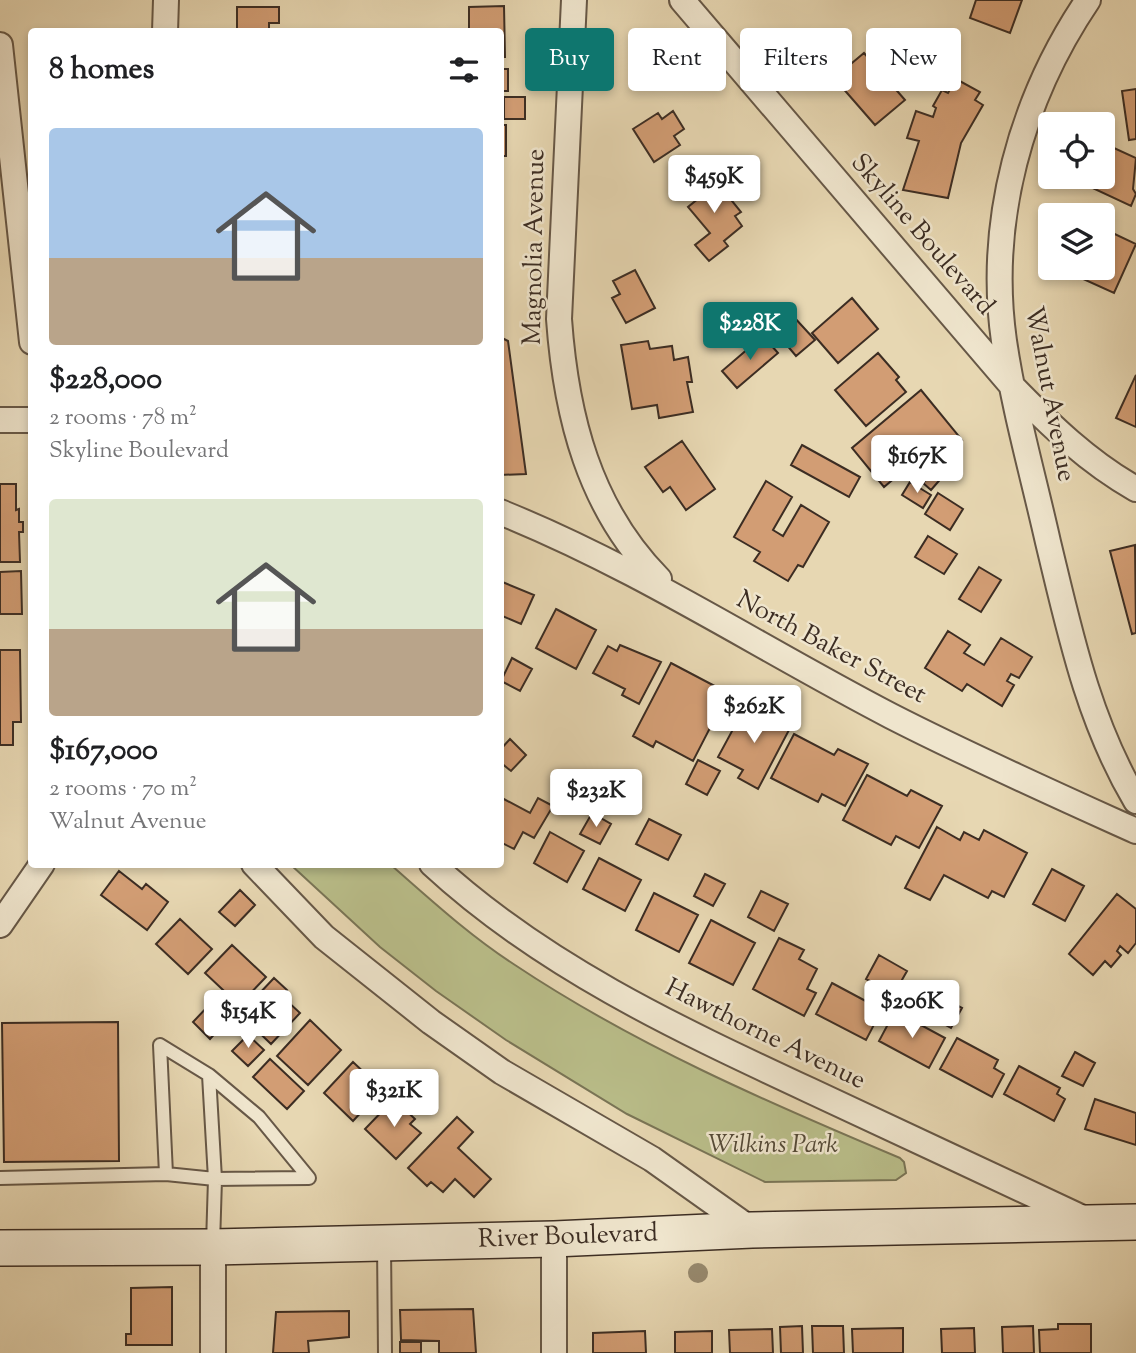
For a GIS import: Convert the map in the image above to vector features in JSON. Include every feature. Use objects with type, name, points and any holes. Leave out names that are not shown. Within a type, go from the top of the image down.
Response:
[{"type":"main road","name":"River Boulevard","points":[[0,1248],[213,1247],[554,1239],[752,1230],[1136,1222]]},
{"type":"street","points":[[165,28],[166,0]]},
{"type":"street","name":"Magnolia Avenue","points":[[573,0],[559,319],[563,371],[573,422],[594,483],[611,519],[634,552],[658,578],[707,615]]},
{"type":"street","name":"Skyline Boulevard","points":[[682,0],[1012,386],[1052,428],[1091,459],[1136,489]]},
{"type":"street","name":"Walnut Avenue","points":[[1088,0],[1066,32],[1040,84],[1020,140],[1008,188],[999,289],[1012,386],[1079,673],[1097,725],[1136,801]]},
{"type":"street","points":[[0,46],[28,305]]},
{"type":"street","points":[[0,421],[28,420]]},
{"type":"street","name":"North Baker Street","points":[[504,514],[559,536],[891,716],[1136,831]]},
{"type":"street","points":[[4,911],[39,868]]},
{"type":"street","points":[[258,868],[324,937],[431,1022],[502,1072],[652,1159],[752,1230]]},
{"type":"street","name":"Hawthorne Avenue","points":[[437,868],[499,920],[621,998],[732,1055],[1094,1223]]},
{"type":"street","points":[[554,1239],[554,1353]]},
{"type":"street","points":[[213,1247],[213,1353]]},
{"type":"lane","points":[[0,1178],[166,1174],[215,1179],[309,1178],[259,1117],[209,1074],[160,1045],[166,1174]]},
{"type":"lane","points":[[209,1074],[215,1179],[213,1247]]},
{"type":"lane","points":[[384,1243],[385,1353]]},
{"type":"green space","name":"Wilkins Park","points":[[294,868],[394,868],[482,942],[561,994],[703,1070],[900,1158],[904,1162],[906,1173],[896,1180],[765,1182],[627,1114],[506,1040],[436,991],[380,947]]},
{"type":"building","points":[[976,0],[1022,0],[1010,33],[970,18]]},
{"type":"building","points":[[504,6],[505,57],[504,28],[469,28],[469,7]]},
{"type":"building","points":[[237,7],[279,7],[279,23],[269,23],[269,28],[237,28]]},
{"type":"building","points":[[864,53],[866,91],[897,91],[905,100],[875,125],[845,91],[852,91],[852,63]]},
{"type":"building","points":[[504,69],[508,69],[508,91],[504,91]]},
{"type":"building","points":[[961,82],[980,92],[975,100],[983,105],[961,143],[948,198],[903,190],[919,141],[907,138],[916,111],[933,117],[936,108],[933,106],[941,91],[961,91]]},
{"type":"building","points":[[1136,89],[1136,139],[1129,140],[1122,91]]},
{"type":"building","points":[[504,97],[525,97],[525,119],[504,119]]},
{"type":"building","points":[[673,111],[684,129],[674,136],[680,145],[654,162],[633,129],[658,113],[662,119]]},
{"type":"building","points":[[504,125],[506,125],[504,156]]},
{"type":"building","points":[[1115,148],[1136,158],[1133,189],[1136,194],[1131,206],[1095,189],[1115,189]]},
{"type":"building","points":[[707,170],[741,212],[735,216],[742,226],[724,241],[728,246],[709,261],[695,245],[710,233],[688,207],[699,198],[689,185]]},
{"type":"building","points":[[1115,234],[1136,244],[1114,293],[1085,280],[1115,280]]},
{"type":"building","points":[[635,270],[655,308],[626,323],[612,298],[620,294],[613,281]]},
{"type":"building","points":[[852,298],[878,329],[838,363],[812,333]]},
{"type":"building","points":[[793,316],[815,340],[796,356],[775,331]]},
{"type":"building","points":[[763,336],[778,353],[737,388],[722,371]]},
{"type":"building","points":[[504,339],[508,341],[526,474],[504,475]]},
{"type":"building","points":[[648,341],[650,349],[672,346],[674,360],[688,357],[692,382],[687,382],[693,412],[659,418],[657,405],[632,409],[621,345]]},
{"type":"building","points":[[878,353],[899,377],[896,380],[906,392],[866,426],[835,390]]},
{"type":"building","points":[[1136,375],[1136,427],[1116,418]]},
{"type":"building","points":[[921,390],[962,440],[919,476],[910,465],[884,487],[852,448]]},
{"type":"building","points":[[682,441],[715,489],[686,510],[670,487],[663,492],[645,467]]},
{"type":"building","points":[[802,445],[860,477],[849,497],[791,465]]},
{"type":"building","points":[[937,468],[944,475],[931,490],[923,483]]},
{"type":"building","points":[[766,481],[792,497],[773,530],[783,536],[801,505],[829,522],[803,567],[798,565],[788,581],[754,561],[760,552],[734,537]]},
{"type":"building","points":[[910,482],[931,495],[923,508],[902,495]]},
{"type":"building","points":[[0,484],[16,484],[16,510],[19,509],[19,522],[23,522],[23,532],[19,532],[20,562],[0,562]]},
{"type":"building","points":[[938,493],[963,509],[950,530],[925,514]]},
{"type":"building","points":[[928,536],[957,554],[944,574],[915,557]]},
{"type":"building","points":[[1135,545],[1136,633],[1132,634],[1110,551]]},
{"type":"building","points":[[979,567],[1001,580],[981,612],[959,599]]},
{"type":"building","points":[[21,571],[22,614],[0,614],[0,572]]},
{"type":"building","points":[[504,583],[534,595],[521,624],[504,617]]},
{"type":"building","points":[[556,609],[596,630],[576,669],[536,648]]},
{"type":"building","points":[[948,631],[970,645],[964,653],[984,665],[1001,638],[1032,657],[1019,678],[1011,674],[1007,681],[1014,685],[1002,706],[967,684],[962,691],[925,668]]},
{"type":"building","points":[[620,645],[661,662],[639,704],[622,695],[625,689],[593,673],[608,646],[617,651]]},
{"type":"building","points":[[0,650],[20,650],[21,722],[13,722],[13,745],[0,745]]},
{"type":"building","points":[[512,658],[532,669],[520,691],[504,683],[504,675]]},
{"type":"building","points":[[671,663],[728,693],[693,761],[656,741],[653,747],[633,736]]},
{"type":"building","points":[[753,706],[778,718],[776,724],[789,730],[758,789],[738,778],[743,770],[718,757],[745,707],[751,710]]},
{"type":"building","points":[[794,734],[834,755],[838,749],[868,764],[845,806],[822,794],[818,802],[771,778]]},
{"type":"building","points":[[510,739],[526,755],[511,771],[504,765],[504,746]]},
{"type":"building","points":[[698,760],[720,771],[707,795],[686,784]]},
{"type":"building","points":[[867,775],[907,796],[911,790],[942,806],[919,848],[896,836],[891,845],[843,820]]},
{"type":"building","points":[[538,798],[553,806],[534,838],[523,832],[514,849],[504,844],[504,799],[530,813]]},
{"type":"building","points":[[592,813],[611,824],[600,844],[580,834]]},
{"type":"building","points":[[649,819],[681,835],[668,860],[636,844]]},
{"type":"building","points":[[937,827],[960,840],[964,832],[979,840],[984,830],[1027,853],[1004,897],[992,891],[988,898],[944,875],[930,900],[905,888]]},
{"type":"building","points":[[550,832],[584,851],[567,882],[534,863]]},
{"type":"building","points":[[599,858],[641,880],[625,911],[583,889]]},
{"type":"building","points":[[1052,869],[1084,886],[1065,921],[1033,904]]},
{"type":"building","points":[[119,871],[142,889],[146,884],[168,902],[147,930],[101,895]]},
{"type":"building","points":[[705,874],[725,884],[713,906],[694,896]]},
{"type":"building","points":[[240,890],[255,905],[235,926],[219,912]]},
{"type":"building","points":[[761,891],[788,904],[774,931],[748,917]]},
{"type":"building","points":[[654,893],[698,915],[679,952],[636,930]]},
{"type":"building","points":[[1117,894],[1136,909],[1136,943],[1128,953],[1120,946],[1117,951],[1121,955],[1111,967],[1105,961],[1093,975],[1069,954]]},
{"type":"building","points":[[180,919],[212,949],[188,974],[156,944]]},
{"type":"building","points":[[711,920],[755,943],[733,985],[689,963]]},
{"type":"building","points":[[779,938],[804,950],[799,959],[817,969],[807,989],[816,993],[804,1016],[753,989]]},
{"type":"building","points":[[232,945],[266,977],[239,1005],[205,973]]},
{"type":"building","points":[[879,955],[907,971],[894,994],[866,979]]},
{"type":"building","points":[[274,978],[287,990],[284,993],[289,998],[286,1000],[300,1013],[271,1044],[240,1014]]},
{"type":"building","points":[[832,983],[875,1006],[870,1015],[877,1019],[866,1040],[816,1014]]},
{"type":"building","points":[[943,998],[962,1008],[951,1028],[933,1018]]},
{"type":"building","points":[[213,1001],[230,1017],[210,1039],[193,1022]]},
{"type":"building","points":[[895,1011],[945,1038],[929,1068],[879,1041]]},
{"type":"building","points":[[310,1020],[341,1050],[308,1085],[277,1056]]},
{"type":"building","points":[[118,1022],[119,1161],[4,1162],[2,1023]]},
{"type":"building","points":[[248,1035],[264,1050],[248,1066],[232,1051]]},
{"type":"building","points":[[957,1038],[998,1060],[994,1068],[1004,1074],[992,1097],[940,1069]]},
{"type":"building","points":[[1075,1052],[1095,1063],[1083,1086],[1062,1076]]},
{"type":"building","points":[[270,1059],[304,1091],[287,1109],[253,1077]]},
{"type":"building","points":[[353,1062],[371,1079],[366,1084],[377,1095],[353,1121],[324,1093]]},
{"type":"building","points":[[1019,1066],[1060,1088],[1057,1094],[1065,1099],[1054,1121],[1004,1094]]},
{"type":"building","points":[[394,1099],[415,1119],[410,1124],[421,1133],[396,1159],[365,1129]]},
{"type":"building","points":[[1095,1099],[1136,1113],[1136,1145],[1085,1129]]},
{"type":"building","points":[[457,1117],[473,1132],[458,1148],[491,1179],[474,1197],[455,1179],[443,1192],[431,1182],[427,1186],[408,1168]]},
{"type":"building","points":[[172,1287],[172,1345],[126,1345],[126,1334],[131,1334],[131,1288]]},
{"type":"building","points":[[473,1309],[476,1353],[439,1353],[439,1341],[401,1340],[400,1310]]},
{"type":"building","points":[[349,1311],[349,1337],[308,1341],[309,1353],[273,1353],[276,1312]]},
{"type":"building","points":[[1058,1324],[1091,1324],[1091,1353],[1040,1353],[1039,1330],[1058,1329]]},
{"type":"building","points":[[802,1326],[803,1353],[781,1353],[780,1327]]},
{"type":"building","points":[[812,1326],[843,1326],[844,1353],[813,1353]]},
{"type":"building","points":[[1033,1326],[1034,1353],[1003,1353],[1002,1327]]},
{"type":"building","points":[[903,1328],[903,1353],[853,1353],[852,1329]]},
{"type":"building","points":[[974,1328],[975,1353],[942,1353],[941,1329]]},
{"type":"building","points":[[772,1329],[773,1353],[730,1353],[729,1330]]},
{"type":"building","points":[[645,1331],[646,1353],[593,1353],[593,1333]]},
{"type":"building","points":[[712,1331],[712,1353],[675,1353],[675,1332]]},
{"type":"building","points":[[400,1342],[421,1342],[421,1353],[400,1353]]}]
